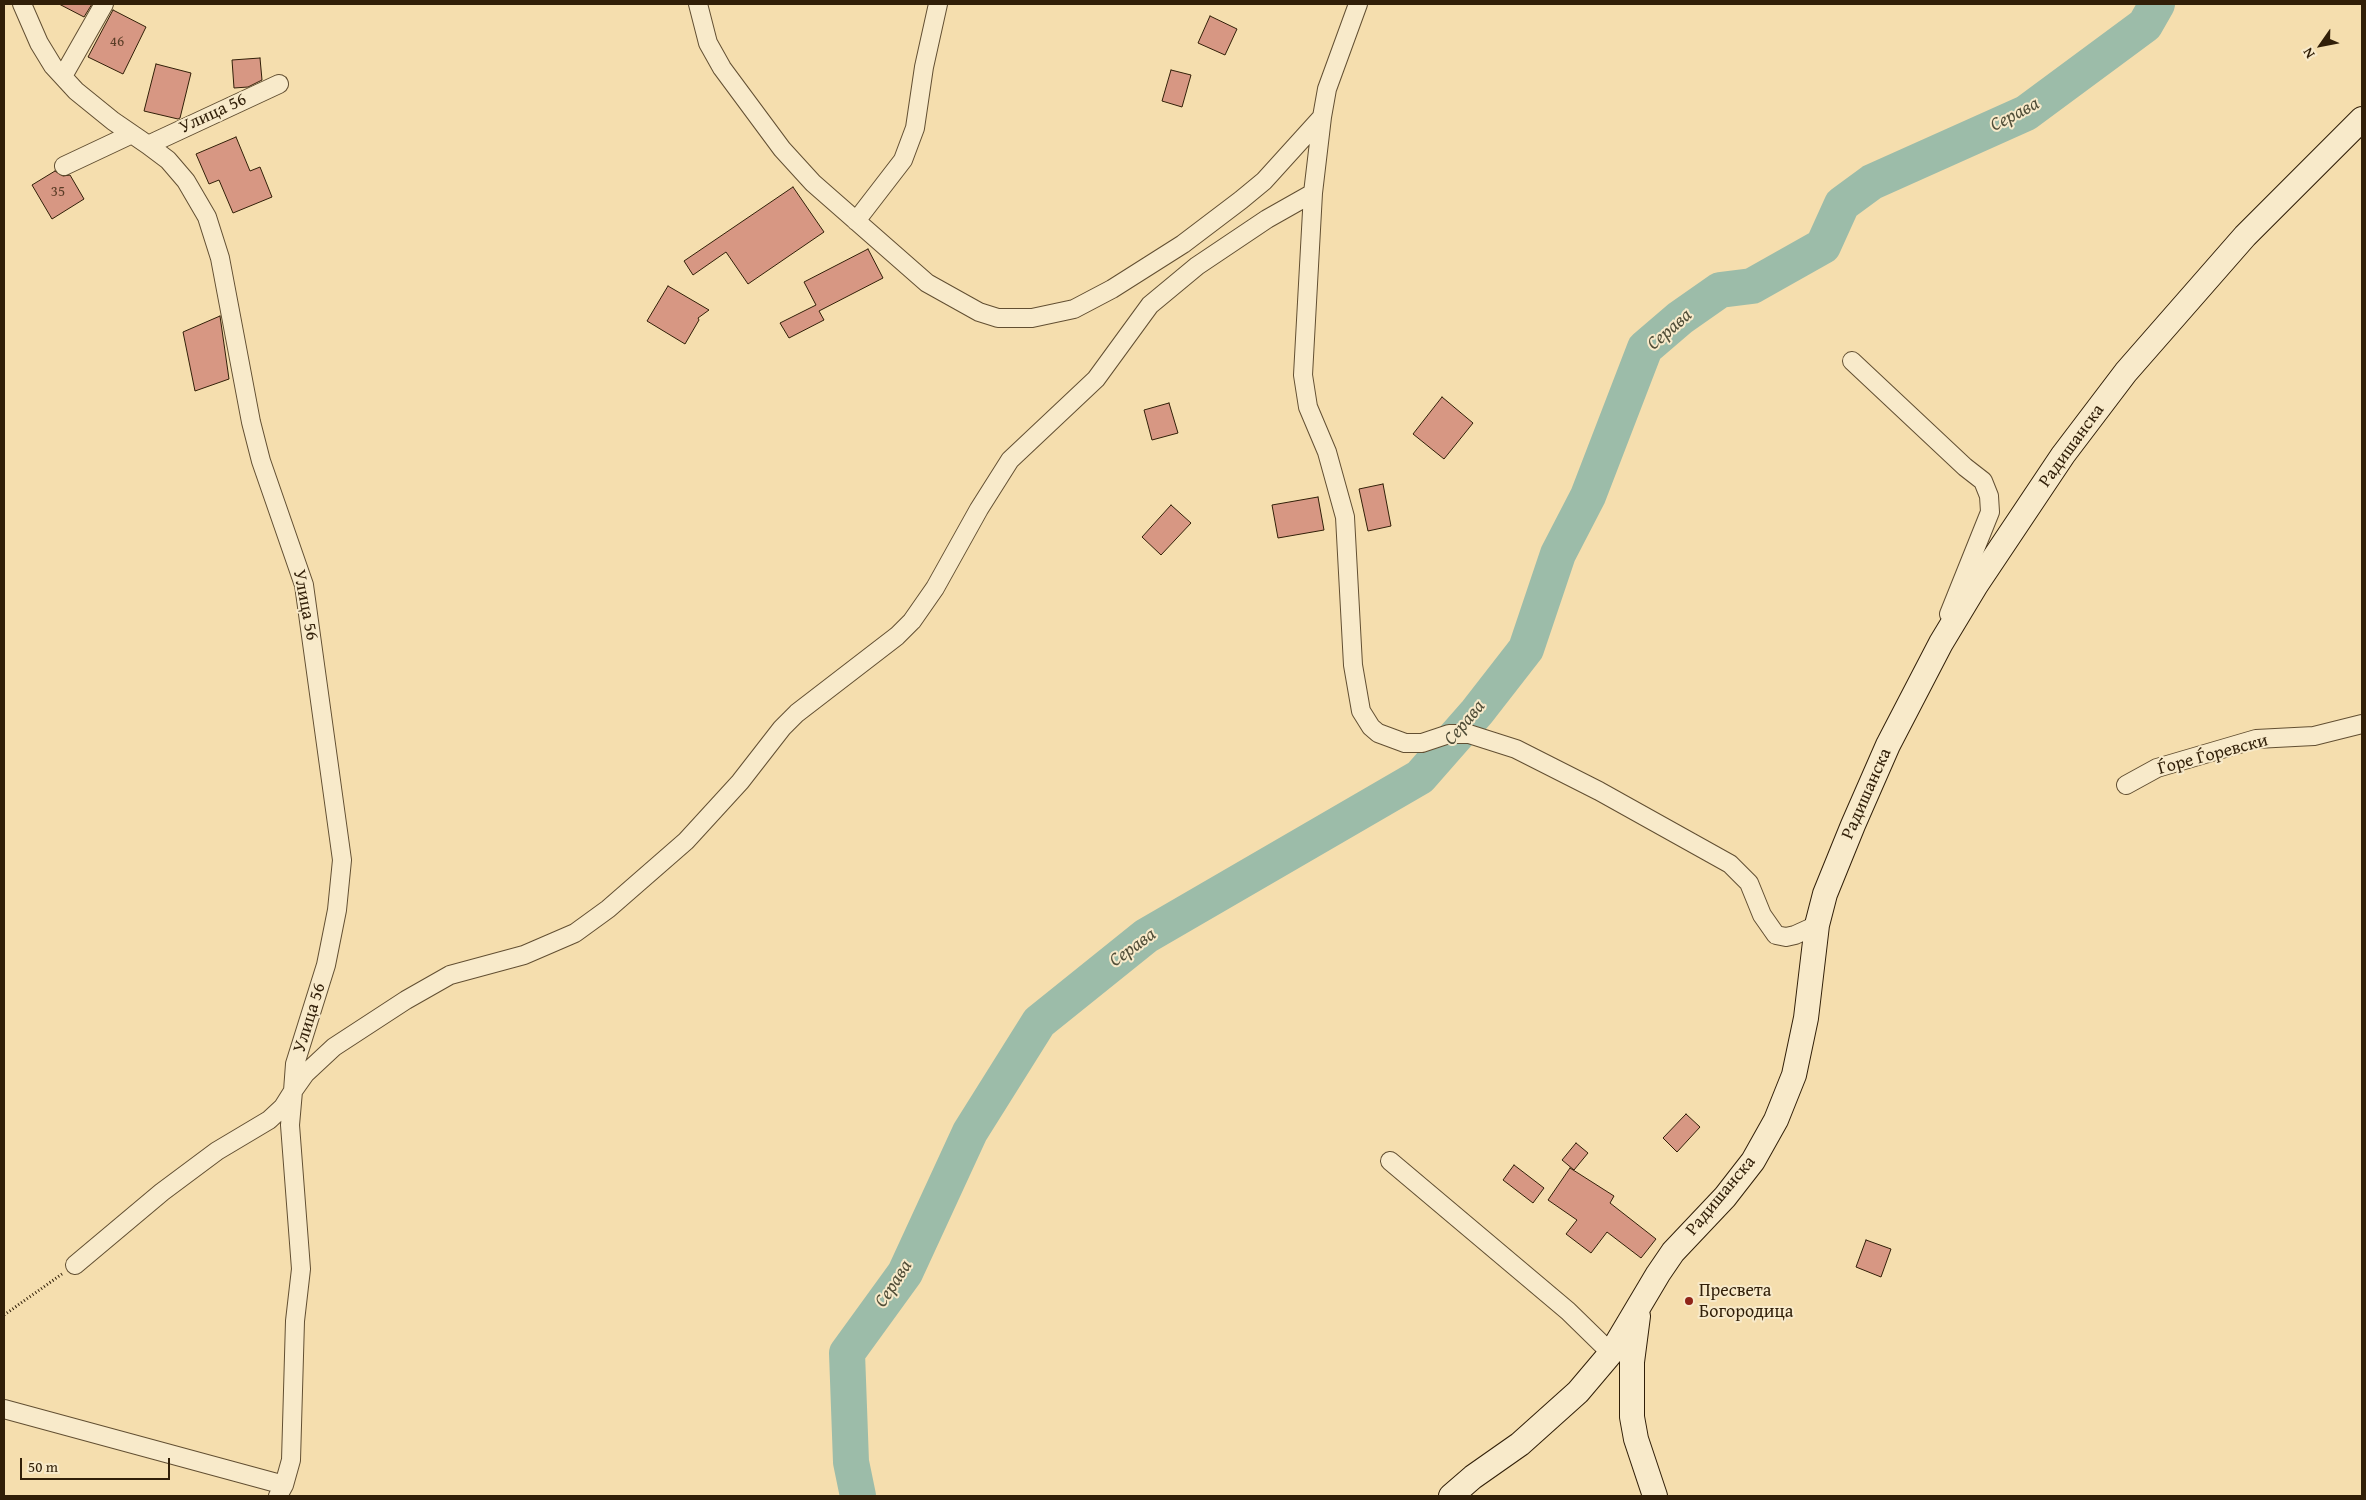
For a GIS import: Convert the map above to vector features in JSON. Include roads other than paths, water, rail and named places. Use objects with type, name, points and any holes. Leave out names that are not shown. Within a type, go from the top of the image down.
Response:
[{"type":"street","name":"Улица 56","points":[[22,4],[39,43],[54,66],[76,91],[168,160],[186,181],[207,217],[220,258],[251,422],[261,461],[304,584],[342,860],[337,910],[326,965],[295,1064],[290,1125],[301,1269],[295,1321],[291,1460],[281,1491]]},
{"type":"street","points":[[63,76],[104,4]]},
{"type":"street","points":[[856,221],[903,160],[915,128],[924,67],[938,4]]},
{"type":"street","points":[[1358,4],[1328,89],[1322,117],[1313,193],[1304,358],[1305,392],[1308,408],[1327,452],[1345,517],[1356,689],[1361,711],[1371,727],[1387,738],[1405,743],[1422,743],[1449,734],[1469,734],[1516,748],[1730,864],[1749,883],[1762,915],[1776,935],[1786,937],[1795,935],[1817,925]]},
{"type":"street","points":[[700,7],[708,43],[722,68],[782,149],[813,183],[927,283],[979,312],[1012,320],[1074,309],[1112,289],[1182,244],[1234,206],[1264,181],[1322,117]]},
{"type":"street","name":"Улица 56","points":[[148,145],[279,84]]},
{"type":"street","name":"Радишанска","points":[[1451,1496],[1520,1444],[1578,1392],[1611,1353],[1673,1252],[1725,1197],[1752,1160],[1776,1120],[1794,1075],[1806,1018],[1817,925],[1825,894],[1852,825],[1888,745],[1941,643],[1976,585],[2063,455],[2126,372],[2245,236],[2362,119]]},
{"type":"street","points":[[64,166],[132,134]]},
{"type":"street","points":[[75,1265],[162,1192],[217,1151],[268,1120],[283,1107],[317,1060],[334,1047],[406,1000],[450,975],[524,955],[574,933],[608,909],[686,841],[740,782],[787,723],[897,636],[912,621],[935,588],[979,509],[1010,460],[1101,374],[1150,304],[1197,266],[1313,193]]},
{"type":"street","points":[[1852,362],[1965,468],[1983,481],[1989,496],[1990,512],[1954,600],[1941,643]]},
{"type":"street","name":"Ѓоре Ѓоревски","points":[[2126,785],[2157,768],[2256,739],[2314,736],[2362,724]]},
{"type":"street","points":[[1390,1161],[1568,1311],[1611,1353]]},
{"type":"street","points":[[1639,1307],[1632,1362],[1632,1417],[1636,1439],[1655,1496]]},
{"type":"street","points":[[4,1409],[281,1491]]},
{"type":"waterway","name":"Серава","points":[[858,1496],[851,1462],[847,1353],[905,1273],[970,1132],[1039,1022],[1146,936],[1420,777],[1477,712],[1526,649],[1558,554],[1588,496],[1645,348],[1680,318],[1720,290],[1752,286],[1823,246],[1842,204],[1872,182],[2026,113],[2145,25],[2157,4]]},
{"type":"place","name":"Пресвета Богородица","points":[[1689,1301]]}]
